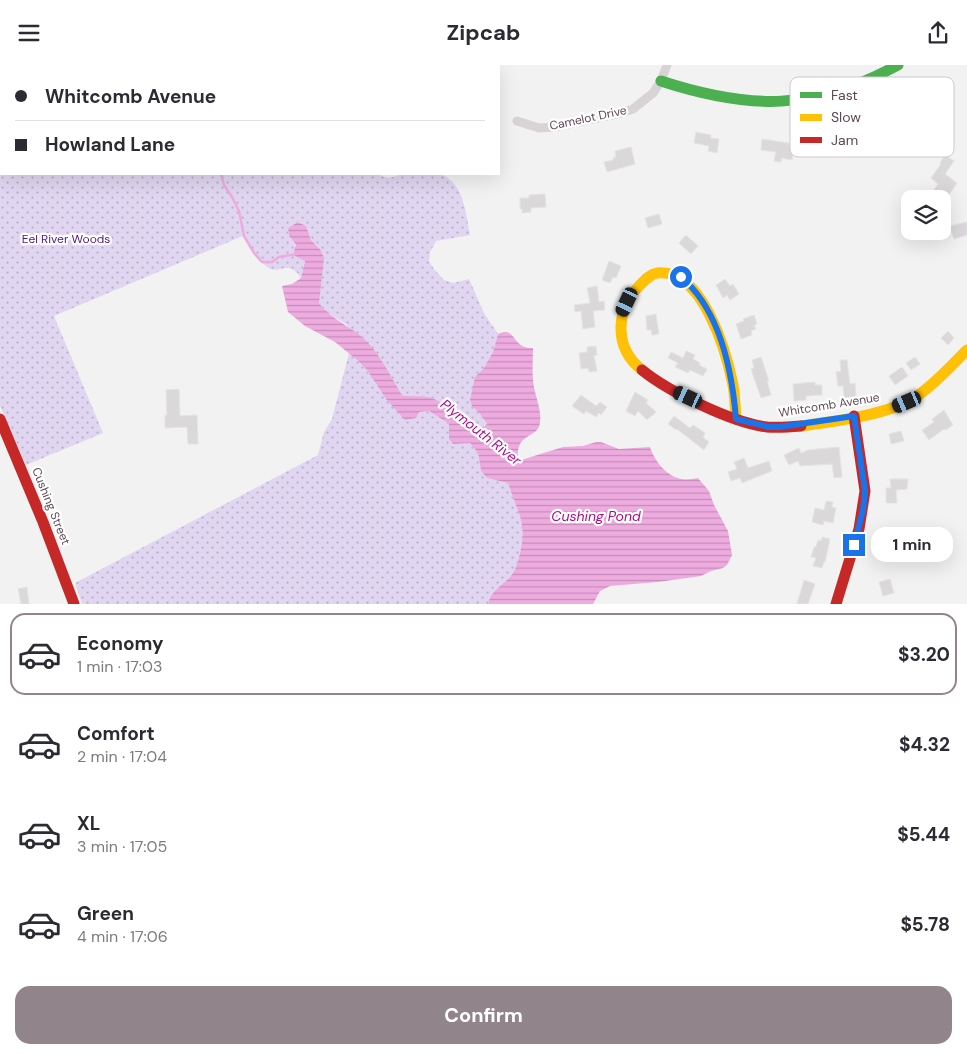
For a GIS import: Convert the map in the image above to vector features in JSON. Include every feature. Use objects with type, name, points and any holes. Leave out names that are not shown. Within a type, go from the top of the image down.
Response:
[{"type":"street","name":"Camelot Drive","points":[[517,121],[539,128],[554,127],[633,109],[653,93],[661,81],[667,65]]},
{"type":"street","points":[[874,77],[898,65]]},
{"type":"street","points":[[661,81],[720,99],[775,103],[790,101]]},
{"type":"street","name":"Whitcomb Avenue","points":[[736,419],[733,384],[727,360],[707,312],[698,296],[681,277],[664,272],[655,273],[635,290],[622,312],[621,335],[628,358],[638,369],[651,377],[736,419],[769,427],[779,427],[890,409],[907,402],[922,392],[967,350]]},
{"type":"street","points":[[836,604],[859,529],[865,491],[854,416]]},
{"type":"street","name":"Cushing Street","points":[[0,419],[43,521],[74,604]]},
{"type":"green space","name":"Eel River Woods","points":[[0,175],[379,175],[393,177],[400,175],[442,175],[448,178],[459,191],[470,235],[436,241],[430,252],[429,261],[444,280],[453,283],[469,279],[484,313],[498,334],[493,352],[484,368],[475,377],[472,406],[487,425],[482,429],[471,424],[454,411],[418,396],[402,395],[386,369],[346,324],[326,312],[319,303],[320,249],[311,240],[306,226],[298,222],[288,228],[289,236],[305,260],[301,278],[292,269],[276,270],[267,267],[257,257],[243,236],[54,316],[103,433],[26,465],[0,406]]},
{"type":"green space","points":[[349,353],[367,370],[386,399],[419,412],[429,411],[449,424],[449,439],[470,443],[478,453],[481,471],[487,478],[508,483],[521,519],[522,545],[516,568],[509,578],[494,592],[488,604],[82,604],[75,583],[318,455],[324,432],[332,419]]},
{"type":"water","name":"Cushing Pond","points":[[298,222],[306,226],[311,240],[320,249],[324,258],[319,303],[330,315],[358,334],[370,345],[402,395],[434,399],[482,429],[487,424],[472,406],[470,400],[475,377],[484,368],[493,352],[498,334],[504,332],[512,335],[521,345],[533,348],[533,380],[540,417],[538,428],[523,440],[520,445],[518,461],[563,447],[583,446],[596,442],[619,449],[650,447],[654,457],[670,475],[683,479],[698,478],[709,491],[728,531],[732,555],[727,565],[701,576],[610,586],[600,591],[593,604],[488,604],[494,592],[509,578],[516,568],[522,545],[521,519],[508,483],[487,478],[481,471],[478,453],[470,443],[453,444],[449,439],[449,424],[429,411],[419,412],[416,418],[405,420],[386,399],[367,370],[357,360],[335,342],[305,326],[288,312],[282,286],[292,284],[301,278],[305,261],[293,255],[296,245],[289,236],[288,228]]},
{"type":"building","points":[[696,132],[719,139],[717,153],[708,151],[709,146],[694,143]]},
{"type":"building","points":[[762,139],[789,143],[792,160],[782,158],[781,162],[774,161],[776,152],[761,150]]},
{"type":"building","points":[[631,147],[635,164],[607,172],[604,162],[613,160],[616,157],[615,151]]},
{"type":"building","points":[[944,157],[948,157],[954,161],[945,174],[957,183],[951,192],[951,190],[934,190],[938,184],[931,178]]},
{"type":"building","points":[[545,194],[546,207],[531,208],[531,212],[522,213],[520,198],[529,198],[529,195]]},
{"type":"building","points":[[659,214],[662,224],[648,228],[645,218]]},
{"type":"building","points":[[967,222],[967,235],[954,239],[951,226]]},
{"type":"building","points":[[686,235],[698,246],[691,254],[679,243]]},
{"type":"building","points":[[609,261],[621,266],[616,278],[613,277],[610,283],[602,280]]},
{"type":"building","points":[[725,279],[730,286],[733,284],[739,294],[730,300],[727,295],[723,298],[716,285]]},
{"type":"building","points":[[597,286],[599,302],[604,301],[605,310],[593,311],[595,327],[583,329],[581,311],[575,312],[574,305],[590,303],[587,288]]},
{"type":"building","points":[[656,314],[659,334],[652,335],[651,330],[647,330],[646,316]]},
{"type":"building","points":[[754,315],[757,324],[754,325],[756,329],[751,331],[752,335],[741,339],[736,324]]},
{"type":"building","points":[[948,331],[954,338],[948,345],[941,338]]},
{"type":"building","points":[[596,346],[597,355],[594,356],[597,371],[589,372],[588,368],[581,369],[579,353],[587,352],[587,347]]},
{"type":"building","points":[[686,351],[695,355],[693,359],[707,369],[703,376],[690,370],[688,373],[675,367],[678,363],[668,358],[671,352],[683,358]]},
{"type":"building","points":[[761,357],[769,381],[767,381],[771,395],[761,398],[751,369],[754,368],[752,360]]},
{"type":"building","points":[[915,357],[920,364],[911,370],[906,363]]},
{"type":"building","points":[[840,360],[847,360],[850,384],[855,383],[856,396],[844,398],[843,386],[838,386],[836,372],[841,371]]},
{"type":"building","points":[[902,367],[908,376],[895,385],[889,376]]},
{"type":"building","points":[[815,382],[815,385],[822,385],[822,395],[806,396],[806,400],[794,401],[793,384]]},
{"type":"building","points":[[179,389],[180,416],[197,415],[198,444],[188,444],[187,427],[165,428],[165,415],[167,415],[166,390]]},
{"type":"building","points":[[635,392],[648,400],[646,403],[656,412],[647,420],[638,411],[635,416],[626,411]]},
{"type":"building","points":[[581,395],[596,406],[600,402],[607,407],[601,415],[599,413],[596,417],[586,411],[584,414],[572,406]]},
{"type":"building","points":[[944,410],[953,425],[929,440],[922,430],[934,422],[932,419]]},
{"type":"building","points":[[674,416],[690,428],[693,425],[705,433],[703,437],[709,442],[704,450],[668,424]]},
{"type":"building","points":[[901,431],[904,441],[891,444],[889,434]]},
{"type":"building","points":[[839,447],[842,477],[834,478],[832,464],[800,466],[798,461],[789,465],[784,455],[799,448],[801,453],[808,450]]},
{"type":"building","points":[[744,458],[748,468],[769,461],[772,471],[742,483],[740,478],[731,481],[728,472],[737,469],[734,462]]},
{"type":"building","points":[[890,479],[908,479],[907,489],[896,490],[897,503],[886,503],[886,488],[891,488]]},
{"type":"building","points":[[826,501],[833,502],[832,507],[836,508],[833,523],[824,521],[823,525],[812,522],[815,508],[824,510]]},
{"type":"building","points":[[880,529],[891,530],[889,547],[886,547],[885,558],[877,556]]},
{"type":"building","points":[[822,537],[830,539],[822,568],[813,566],[816,558],[811,557],[814,547],[816,547],[818,540],[821,541]]},
{"type":"building","points":[[890,579],[894,593],[883,596],[879,582]]},
{"type":"building","points":[[804,580],[815,584],[808,604],[797,604]]},
{"type":"building","points":[[27,587],[29,604],[21,604],[18,589]]},
{"type":"waterway","name":"Plymouth River","points":[[221,175],[224,185],[239,211],[244,236],[262,262],[272,262],[279,257],[297,254]]},
{"type":"traffic: fast","points":[[873,77],[898,65]]},
{"type":"traffic: fast","points":[[661,81],[693,91],[724,97],[753,101],[790,100]]},
{"type":"traffic: slow","points":[[642,370],[626,351],[622,340],[621,329],[625,307],[639,286],[650,276],[657,273],[673,275],[687,283],[699,297],[718,333],[730,370],[735,398],[736,419]]},
{"type":"traffic: slow","points":[[801,426],[876,413],[904,403],[916,397],[930,386],[967,350]]},
{"type":"traffic: jam","points":[[642,370],[684,397],[737,419],[767,427],[801,426]]},
{"type":"traffic: jam","points":[[836,604],[859,529],[865,491],[854,416]]},
{"type":"traffic: jam","points":[[0,419],[43,522],[74,604]]},
{"type":"route","points":[[681,277],[698,296],[722,343],[733,384],[736,419],[769,427],[779,427],[803,425],[854,416],[865,491],[863,510],[854,545]]}]
